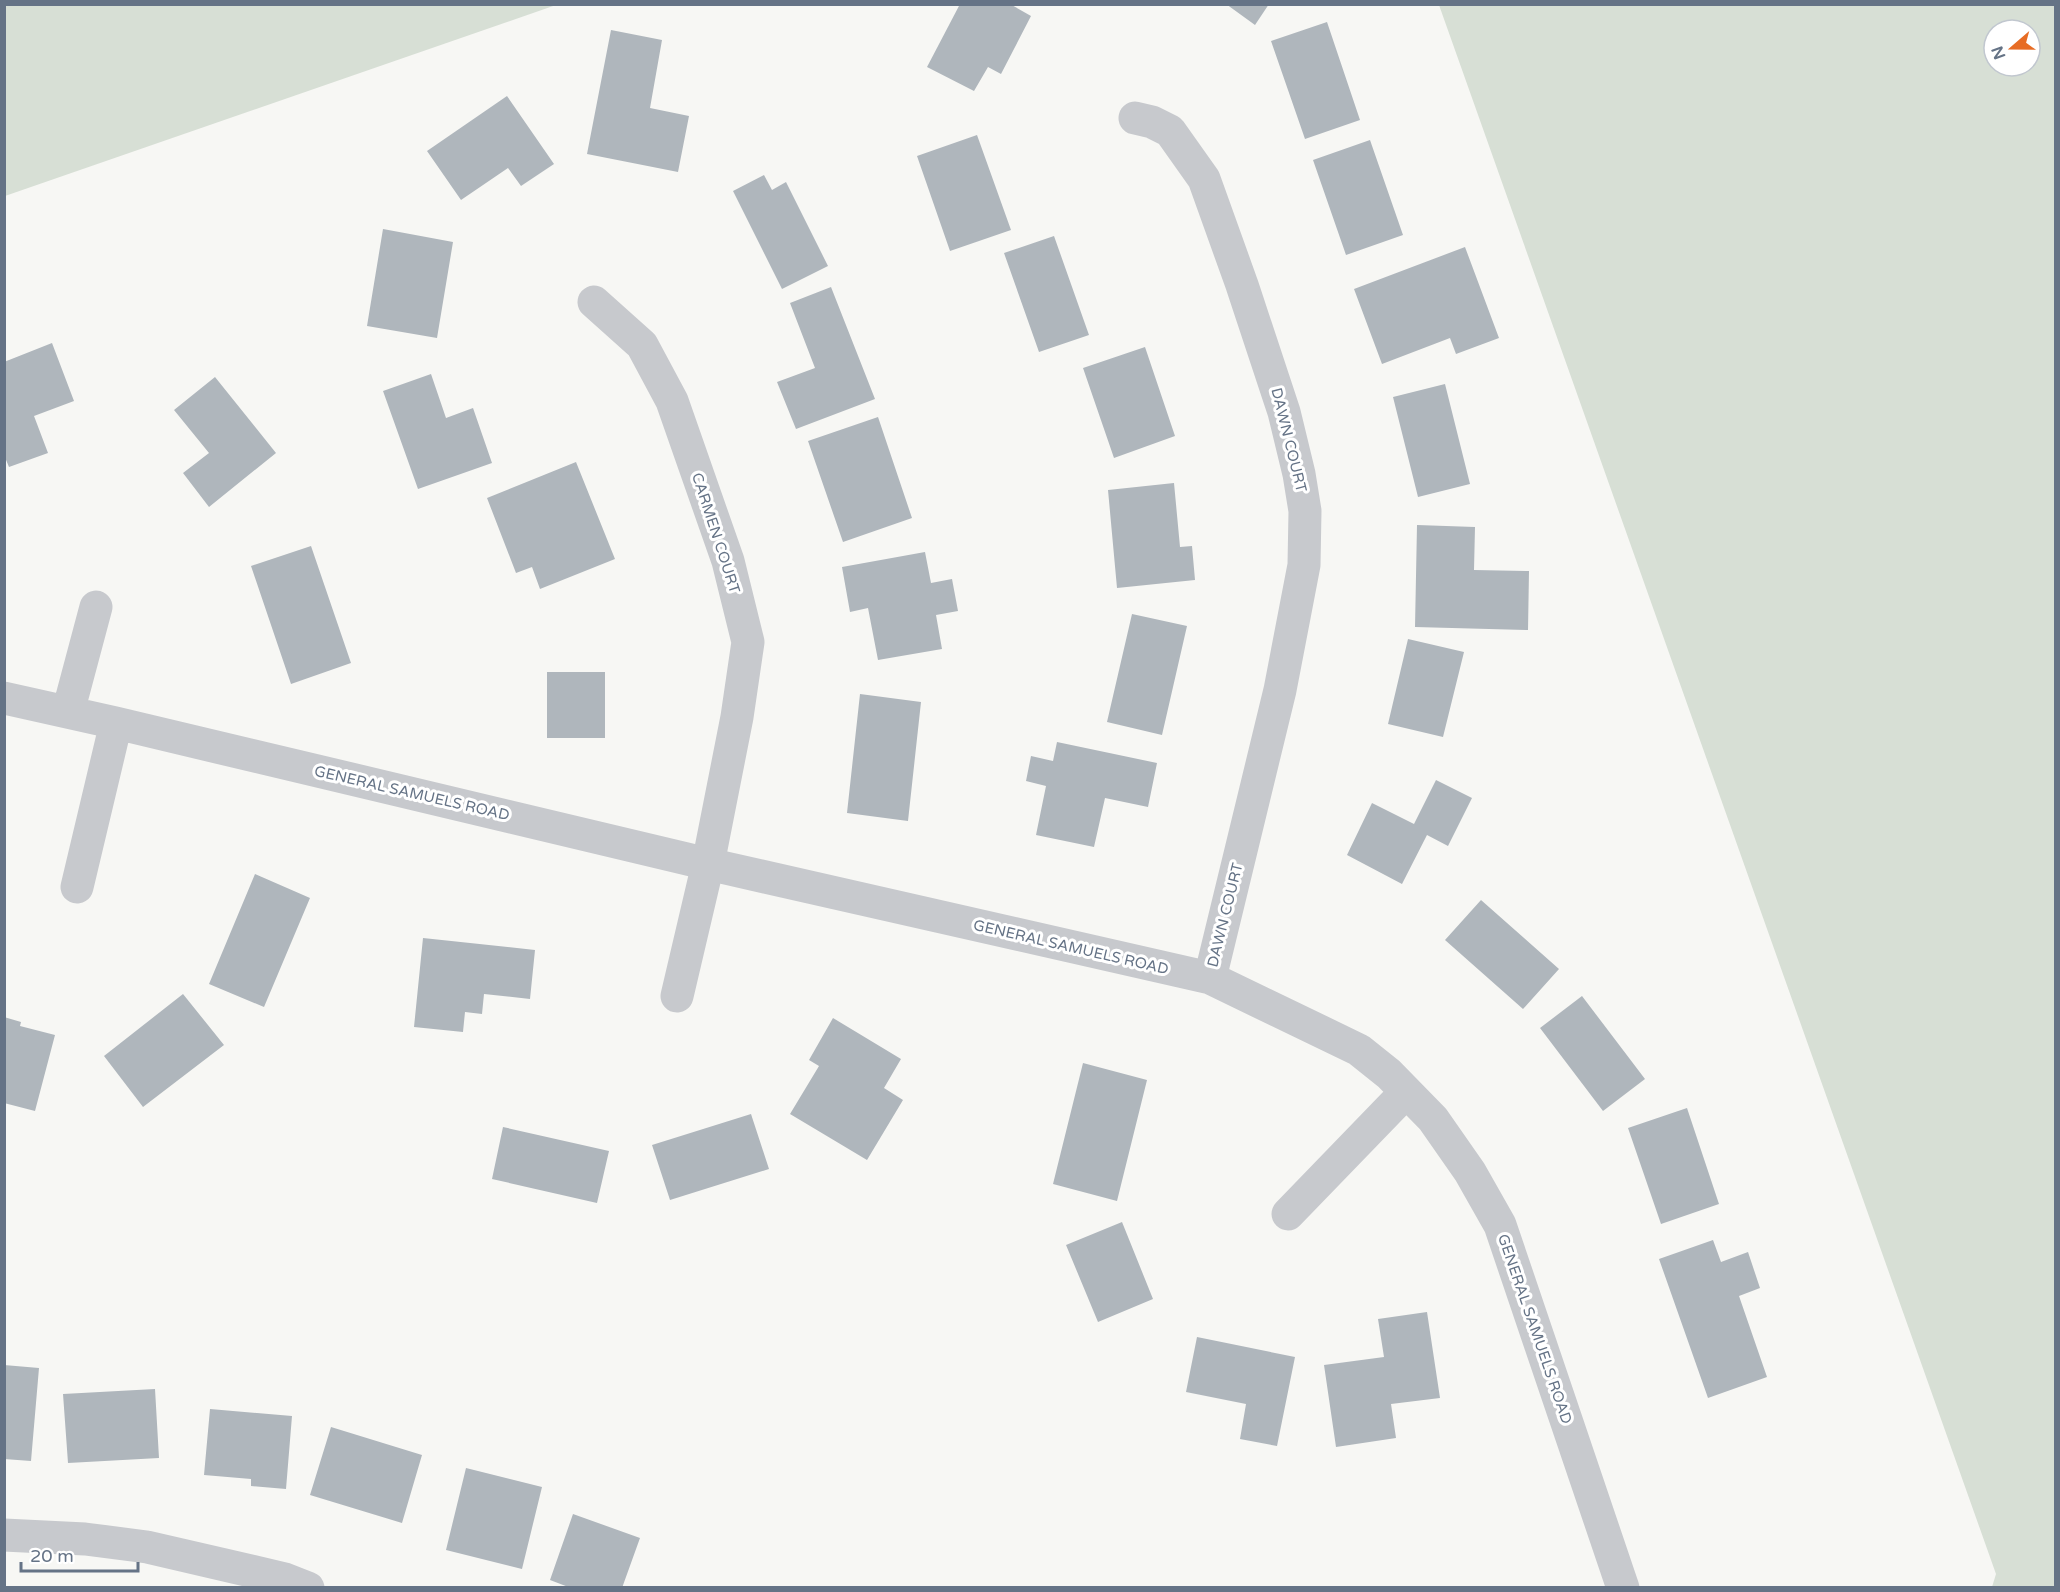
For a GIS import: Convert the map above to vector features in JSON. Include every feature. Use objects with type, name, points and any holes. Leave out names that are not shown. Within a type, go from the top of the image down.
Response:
[{"type":"street","name":"DAWN COURT","points":[[1135,118],[1170,130],[1204,179],[1284,412],[1299,474],[1305,511],[1304,566],[1280,690],[1210,978]]},
{"type":"street","name":"CARMEN COURT","points":[[594,302],[642,345],[672,401],[728,561],[748,642],[737,717],[708,864]]},
{"type":"street","points":[[68,712],[96,607]]},
{"type":"street","name":"GENERAL SAMUELS ROAD","points":[[4,698],[708,864],[1210,978],[1359,1050],[1389,1074],[1433,1119],[1470,1172],[1500,1225],[1623,1587]]},
{"type":"street","points":[[77,887],[116,723]]},
{"type":"street","points":[[677,996],[708,864]]},
{"type":"street","points":[[1288,1214],[1406,1092]]},
{"type":"street","points":[[4,1535],[85,1539],[147,1547],[296,1583]]},
{"type":"shaded area","points":[[5,4],[556,4],[556,5],[5,196]]},
{"type":"shaded area","points":[[1439,5],[2055,5],[2055,1587],[1992,1587],[1996,1574]]},
{"type":"building","points":[[960,4],[1010,4],[1031,16],[1001,74],[988,67],[974,91],[927,67]]},
{"type":"building","points":[[1226,4],[1269,4],[1255,25]]},
{"type":"building","points":[[1327,22],[1360,120],[1305,139],[1271,41]]},
{"type":"building","points":[[611,30],[662,40],[650,108],[689,116],[678,172],[587,154]]},
{"type":"building","points":[[507,96],[554,164],[521,186],[508,168],[461,200],[427,151]]},
{"type":"building","points":[[977,135],[1011,230],[950,251],[917,156]]},
{"type":"building","points":[[1370,140],[1403,235],[1346,255],[1313,160]]},
{"type":"building","points":[[764,175],[772,190],[786,182],[828,266],[782,289],[733,191]]},
{"type":"building","points":[[383,229],[453,242],[437,338],[367,326]]},
{"type":"building","points":[[1054,236],[1089,335],[1039,352],[1004,253]]},
{"type":"building","points":[[1465,247],[1499,338],[1456,354],[1450,338],[1382,364],[1354,289]]},
{"type":"building","points":[[831,287],[875,399],[796,429],[777,382],[815,368],[790,303]]},
{"type":"building","points":[[52,343],[74,401],[34,416],[48,453],[9,467],[4,455],[4,362]]},
{"type":"building","points":[[1145,347],[1175,436],[1114,458],[1083,368]]},
{"type":"building","points":[[431,374],[446,418],[473,408],[492,463],[418,489],[383,391]]},
{"type":"building","points":[[215,377],[276,453],[209,507],[183,473],[209,453],[174,410]]},
{"type":"building","points":[[1445,384],[1470,484],[1418,497],[1393,397]]},
{"type":"building","points":[[878,417],[912,518],[843,542],[808,441]]},
{"type":"building","points":[[576,462],[615,559],[540,589],[532,567],[516,573],[487,498]]},
{"type":"building","points":[[1174,483],[1180,547],[1192,546],[1195,580],[1117,588],[1108,490]]},
{"type":"building","points":[[1417,525],[1475,527],[1474,570],[1529,571],[1528,630],[1415,627]]},
{"type":"building","points":[[311,546],[351,663],[291,684],[251,566]]},
{"type":"building","points":[[925,552],[931,583],[952,579],[958,611],[936,615],[942,649],[878,660],[868,608],[850,612],[842,567]]},
{"type":"building","points":[[1132,614],[1187,626],[1162,735],[1107,722]]},
{"type":"building","points":[[1408,639],[1464,652],[1443,737],[1388,724]]},
{"type":"building","points":[[547,672],[605,672],[605,738],[547,738]]},
{"type":"building","points":[[860,694],[921,702],[908,821],[847,813]]},
{"type":"building","points":[[1057,742],[1157,763],[1148,807],[1105,798],[1094,847],[1036,835],[1046,786],[1026,781],[1031,756],[1053,761]]},
{"type":"building","points":[[1436,780],[1472,798],[1448,846],[1427,835],[1402,884],[1347,855],[1372,803],[1414,824]]},
{"type":"building","points":[[255,874],[310,898],[264,1007],[209,984]]},
{"type":"building","points":[[1481,900],[1559,969],[1523,1009],[1445,940]]},
{"type":"building","points":[[423,938],[535,950],[530,999],[484,994],[482,1014],[465,1012],[463,1032],[414,1027]]},
{"type":"building","points":[[183,994],[224,1045],[143,1107],[104,1056]]},
{"type":"building","points":[[1582,996],[1645,1079],[1603,1111],[1540,1028]]},
{"type":"building","points":[[4,1017],[21,1022],[20,1026],[55,1035],[35,1111],[4,1103]]},
{"type":"building","points":[[833,1018],[901,1059],[884,1088],[903,1100],[867,1160],[790,1114],[819,1066],[809,1060]]},
{"type":"building","points":[[1083,1063],[1147,1080],[1117,1201],[1053,1184]]},
{"type":"building","points":[[1687,1108],[1719,1204],[1661,1224],[1628,1128]]},
{"type":"building","points":[[751,1114],[769,1169],[670,1200],[652,1145]]},
{"type":"building","points":[[503,1127],[609,1151],[597,1203],[492,1179]]},
{"type":"building","points":[[1122,1222],[1153,1299],[1098,1322],[1066,1245]]},
{"type":"building","points":[[1713,1240],[1721,1262],[1748,1252],[1760,1288],[1739,1296],[1767,1377],[1708,1398],[1659,1259]]},
{"type":"building","points":[[1427,1312],[1440,1398],[1391,1404],[1396,1438],[1336,1447],[1324,1365],[1384,1357],[1378,1319]]},
{"type":"building","points":[[1197,1337],[1295,1357],[1277,1446],[1240,1439],[1246,1404],[1186,1392]]},
{"type":"building","points":[[4,1365],[39,1368],[31,1461],[4,1459]]},
{"type":"building","points":[[155,1389],[159,1458],[68,1463],[63,1394]]},
{"type":"building","points":[[210,1409],[292,1416],[286,1489],[251,1486],[251,1479],[204,1475]]},
{"type":"building","points":[[331,1427],[422,1455],[402,1523],[310,1495]]},
{"type":"building","points":[[466,1468],[542,1487],[522,1569],[446,1550]]},
{"type":"building","points":[[573,1514],[640,1538],[622,1588],[571,1588],[550,1580]]}]
